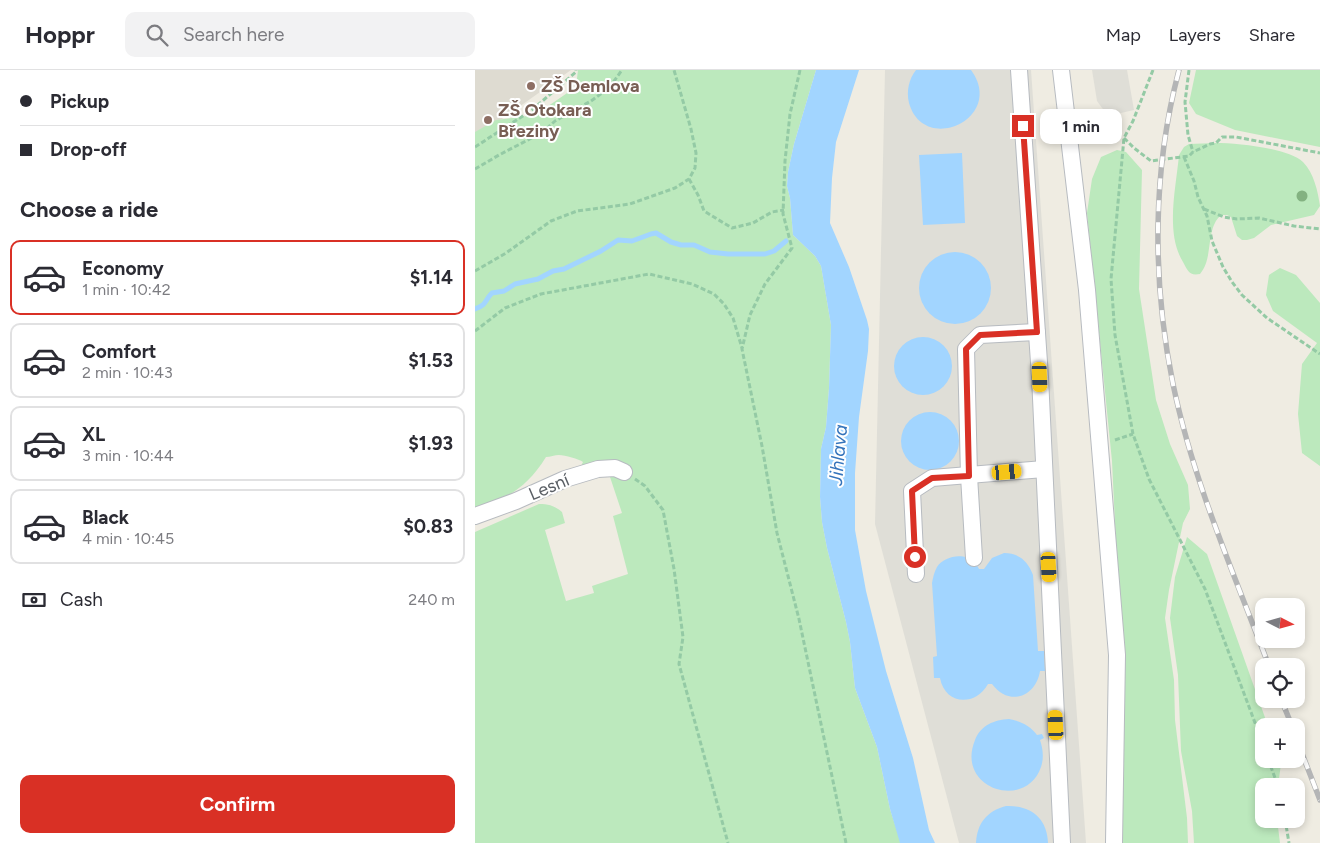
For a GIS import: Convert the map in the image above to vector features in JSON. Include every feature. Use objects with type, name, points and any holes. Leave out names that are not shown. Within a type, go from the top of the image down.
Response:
[{"type":"street","points":[[1019,70],[1040,377],[1062,843]]},
{"type":"street","points":[[1061,70],[1087,290],[1117,655],[1114,843]]},
{"type":"street","points":[[974,558],[969,476],[966,349],[980,335],[1037,332]]},
{"type":"street","name":"Lesní","points":[[475,516],[581,474],[598,469],[615,468],[624,472]]},
{"type":"street","points":[[916,574],[912,491],[932,478],[1044,469]]},
{"type":"path","points":[[475,147],[532,110],[576,70]]},
{"type":"path","points":[[475,170],[543,132],[555,122],[591,101],[609,88],[622,70]]},
{"type":"path","points":[[475,271],[506,253],[551,221],[577,211],[630,204],[675,188],[689,179],[695,168],[696,154],[674,70]]},
{"type":"path","points":[[741,348],[750,315],[765,284],[791,248],[783,214],[785,161],[790,114],[801,70]]},
{"type":"path","points":[[1153,70],[1133,121],[1124,138],[1111,279],[1115,334],[1133,434],[1149,479],[1205,590],[1255,723]]},
{"type":"path","points":[[1189,70],[1185,102],[1188,135],[1193,152]]},
{"type":"path","points":[[1124,138],[1151,161],[1189,156],[1193,152],[1216,143],[1222,137],[1236,137],[1320,153]]},
{"type":"path","points":[[1184,157],[1207,216],[1212,242],[1223,267],[1242,295],[1267,318],[1320,354]]},
{"type":"path","points":[[689,179],[704,211],[732,228],[753,223],[772,212],[784,210]]},
{"type":"path","points":[[1204,209],[1224,217],[1237,219],[1259,218],[1294,226],[1320,229]]},
{"type":"path","points":[[475,331],[505,308],[541,294],[649,274],[692,284],[714,294],[724,304],[733,318],[741,348],[762,446],[777,533],[799,620],[846,843]]},
{"type":"path","points":[[624,472],[645,486],[663,510],[673,561],[683,637],[679,664],[728,843]]},
{"type":"path","points":[[1286,828],[1289,843]]},
{"type":"shaded area","name":"ZŠ Otokara Březiny","points":[[475,70],[571,70],[475,138]]},
{"type":"shaded area","points":[[885,70],[1031,70],[1086,843],[959,843],[875,524]]},
{"type":"shaded area","points":[[1092,70],[1127,70],[1134,110],[1108,116],[1097,101]]},
{"type":"green space","points":[[578,70],[816,70],[794,144],[787,186],[790,198],[793,235],[815,256],[821,266],[831,325],[826,427],[821,449],[820,497],[822,522],[850,642],[855,688],[877,747],[890,809],[901,843],[475,843],[475,532],[539,504],[549,505],[562,512],[565,523],[545,530],[566,601],[594,593],[592,586],[628,574],[613,516],[622,513],[609,474],[576,476],[583,462],[562,455],[546,457],[531,477],[515,491],[475,511],[475,132],[496,120],[535,115],[576,87]]},
{"type":"green space","points":[[1196,70],[1320,70],[1320,147],[1235,130],[1196,114],[1189,103]]},
{"type":"green space","points":[[1216,143],[1262,147],[1296,157],[1307,166],[1313,177],[1320,206],[1314,215],[1271,225],[1254,238],[1247,240],[1242,240],[1237,236],[1231,217],[1221,215],[1213,228],[1204,267],[1200,274],[1193,274],[1183,262],[1174,238],[1173,210],[1179,155],[1184,147],[1189,144]]},
{"type":"green space","points":[[1117,150],[1126,152],[1142,170],[1139,289],[1156,400],[1170,444],[1188,485],[1190,509],[1183,523],[1165,618],[1174,680],[1175,720],[1187,818],[1188,843],[1121,843],[1122,669],[1112,461],[1087,213],[1092,179],[1101,157]]},
{"type":"green space","points":[[1280,268],[1296,275],[1320,303],[1320,466],[1302,453],[1298,414],[1302,364],[1317,343],[1273,311],[1266,295],[1269,275]]},
{"type":"green space","points":[[1187,537],[1207,554],[1255,689],[1255,708],[1262,708],[1265,718],[1255,718],[1255,768],[1280,768],[1279,778],[1255,778],[1255,828],[1278,828],[1280,843],[1194,843],[1192,811],[1181,751],[1178,675],[1170,618],[1175,577]]},
{"type":"water","name":"Jihlava","points":[[816,70],[859,70],[836,142],[830,223],[849,267],[869,329],[855,473],[855,530],[866,591],[886,671],[913,758],[929,830],[935,843],[900,843],[890,809],[877,747],[855,688],[850,642],[822,522],[820,497],[821,449],[826,427],[831,325],[821,266],[815,256],[793,235],[790,198],[787,186],[794,144]]},
{"type":"water","points":[[916,70],[971,70],[979,87],[978,103],[971,116],[959,124],[944,129],[930,127],[917,119],[909,103],[908,94],[910,81]]},
{"type":"water","points":[[962,153],[965,223],[923,225],[919,155]]},
{"type":"water","points":[[955,252],[975,258],[985,268],[991,288],[985,308],[975,318],[955,324],[935,318],[925,308],[919,288],[925,268],[935,258]]},
{"type":"water","points":[[923,337],[934,339],[947,350],[952,366],[950,377],[939,390],[923,395],[912,393],[899,382],[894,366],[896,355],[907,342]]},
{"type":"water","points":[[930,412],[941,414],[951,420],[957,430],[959,441],[957,452],[951,462],[941,468],[930,470],[919,468],[909,462],[903,452],[901,441],[903,430],[909,420],[919,414]]},
{"type":"water","points":[[1004,553],[1014,554],[1026,562],[1033,575],[1038,651],[1044,651],[1045,671],[1040,671],[1033,687],[1028,693],[1021,696],[1006,695],[992,684],[988,684],[976,697],[961,700],[954,698],[943,687],[940,678],[934,678],[933,657],[937,656],[932,583],[934,573],[940,563],[949,558],[965,557],[974,562],[979,569],[984,569],[992,558]]},
{"type":"water","points":[[1009,719],[1025,724],[1037,735],[1042,734],[1044,738],[1040,740],[1043,754],[1042,764],[1033,780],[1022,788],[1008,791],[995,788],[983,782],[975,771],[971,757],[975,740],[984,727],[993,722]]},
{"type":"water","points":[[1006,806],[1023,808],[1036,815],[1045,827],[1048,843],[976,843],[978,829],[984,819],[993,811]]},
{"type":"waterway","points":[[475,309],[484,304],[492,293],[504,291],[515,284],[538,279],[553,271],[564,269],[601,251],[618,240],[632,241],[656,233],[671,242],[681,245],[694,245],[710,252],[728,254],[765,254],[774,251],[786,241]]},
{"type":"railway","points":[[1179,70],[1164,148],[1158,227],[1161,306],[1166,345],[1181,420],[1203,492],[1266,658]]},
{"type":"railway","points":[[1285,708],[1289,718]]},
{"type":"railway","points":[[1305,761],[1320,800]]},
{"type":"place","name":"ZŠ Demlova","points":[[531,86]]},
{"type":"place","name":"ZŠ Otokara Březiny","points":[[488,120]]},
{"type":"route","points":[[915,557],[912,491],[932,478],[969,476],[966,349],[980,335],[1037,332],[1023,126]]}]
